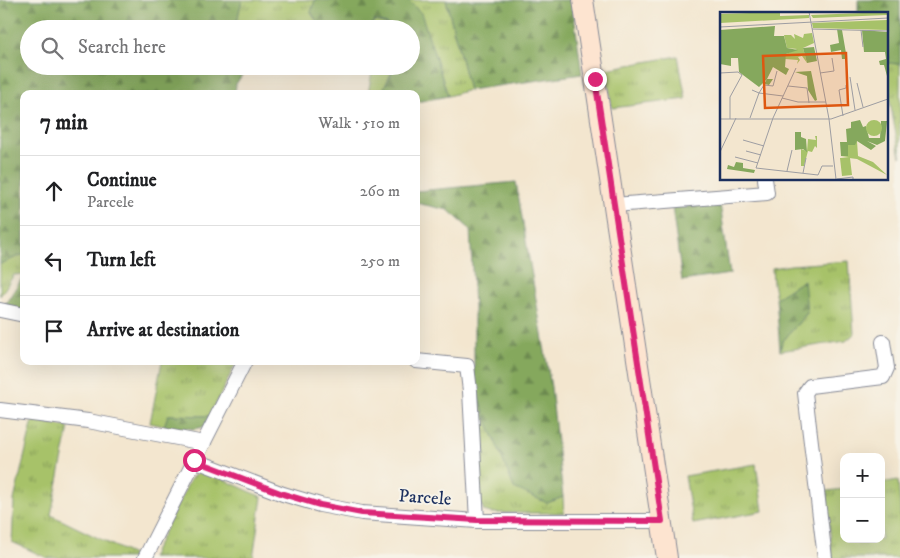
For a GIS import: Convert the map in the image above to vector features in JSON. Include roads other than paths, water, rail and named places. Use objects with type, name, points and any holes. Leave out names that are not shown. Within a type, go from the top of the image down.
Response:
[{"type":"street","points":[[583,0],[667,558]]},
{"type":"street","points":[[614,205],[767,193],[765,180]]},
{"type":"street","points":[[0,310],[20,314]]},
{"type":"street","points":[[825,558],[805,393],[810,386],[883,377],[887,368],[884,342]]},
{"type":"street","points":[[420,361],[466,366],[470,391],[477,520]]},
{"type":"street","points":[[145,558],[244,365]]},
{"type":"street","points":[[0,410],[88,421],[204,443]]},
{"type":"street","name":"Parcele","points":[[194,460],[283,494],[320,505],[362,513],[477,520],[662,521]]}]
